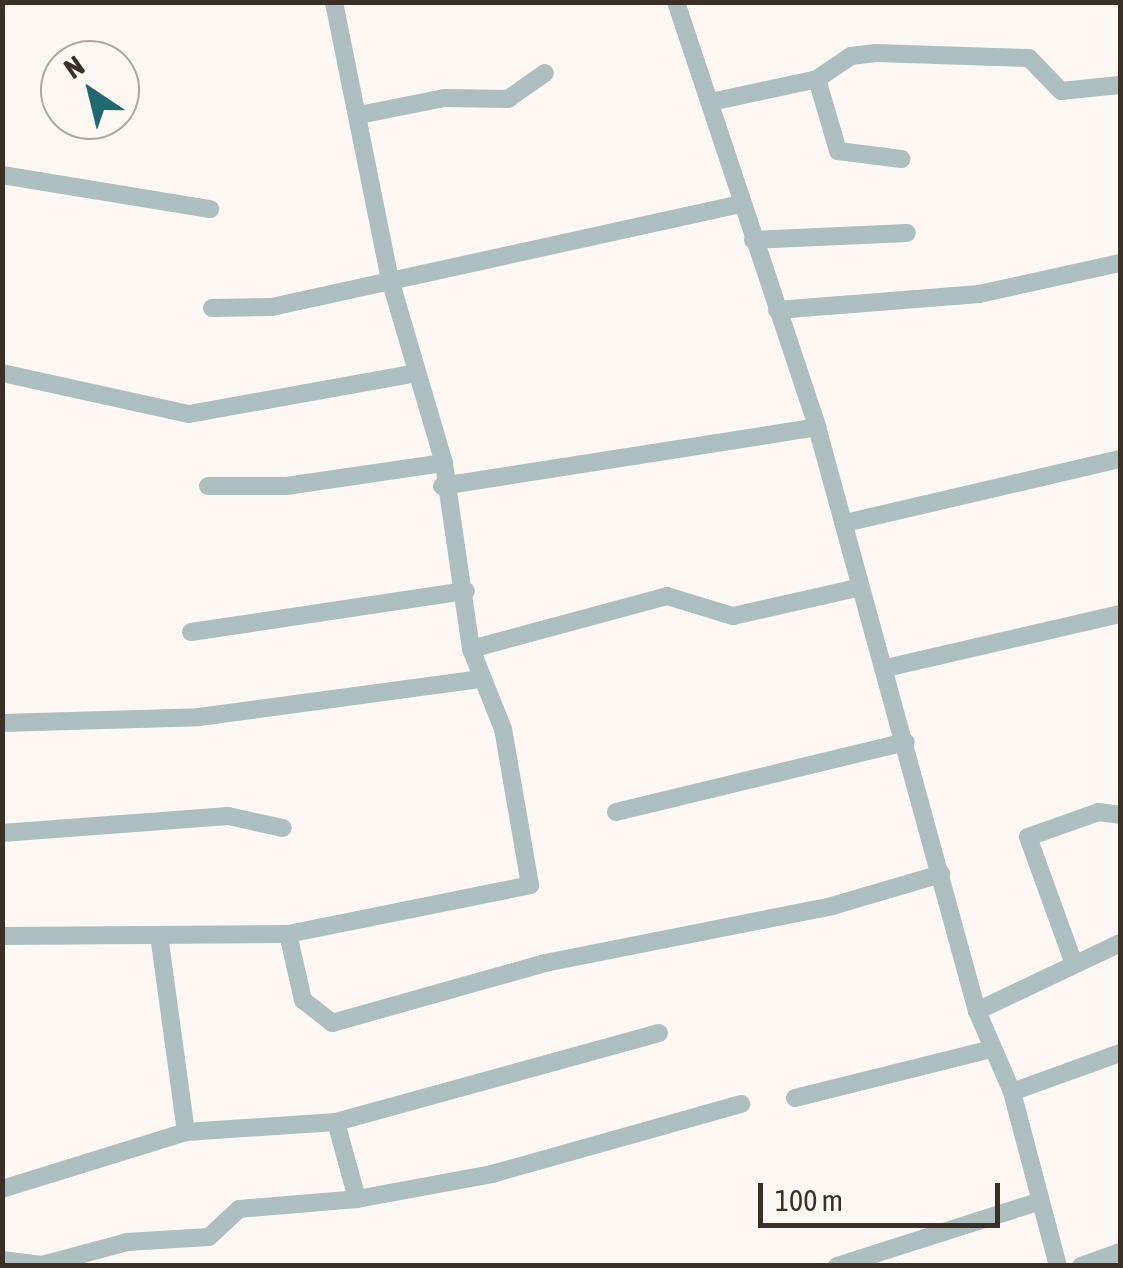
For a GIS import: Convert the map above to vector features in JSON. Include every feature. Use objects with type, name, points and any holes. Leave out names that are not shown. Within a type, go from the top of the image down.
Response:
[{"type":"street","points":[[2,936],[288,934],[530,885],[503,729],[479,680],[471,649],[466,591],[442,486],[444,463],[390,280],[334,2]]},
{"type":"street","points":[[676,2],[817,427],[844,523],[857,588],[886,668],[977,1010],[1012,1092],[1058,1266]]},
{"type":"street","points":[[711,102],[817,79],[851,56],[876,53],[1029,58],[1061,91],[1120,85]]},
{"type":"street","points":[[359,115],[444,98],[508,99],[545,73]]},
{"type":"street","points":[[817,79],[838,151],[901,160]]},
{"type":"street","points":[[2,176],[210,209]]},
{"type":"street","points":[[212,308],[272,307],[742,204]]},
{"type":"street","points":[[753,240],[907,233]]},
{"type":"street","points":[[777,310],[978,294],[1120,262]]},
{"type":"street","points":[[2,372],[190,414],[416,373]]},
{"type":"street","points":[[442,486],[817,427]]},
{"type":"street","points":[[844,523],[1120,459]]},
{"type":"street","points":[[208,486],[286,486],[444,463]]},
{"type":"street","points":[[471,649],[667,596],[733,616],[857,588]]},
{"type":"street","points":[[191,632],[466,591]]},
{"type":"street","points":[[886,668],[1120,614]]},
{"type":"street","points":[[2,723],[199,717],[479,680]]},
{"type":"street","points":[[616,812],[906,742]]},
{"type":"street","points":[[1074,964],[1028,837],[1099,812],[1120,816]]},
{"type":"street","points":[[2,833],[228,816],[283,828]]},
{"type":"street","points":[[288,934],[302,1000],[332,1022],[545,962],[832,906],[941,874]]},
{"type":"street","points":[[159,935],[186,1132]]},
{"type":"street","points":[[977,1010],[1120,943]]},
{"type":"street","points":[[2,1189],[186,1132],[336,1122],[659,1033]]},
{"type":"street","points":[[795,1098],[991,1048]]},
{"type":"street","points":[[1012,1092],[1120,1053]]},
{"type":"street","points":[[2,1260],[42,1265],[127,1242],[209,1237],[238,1209],[357,1199],[492,1174],[741,1104]]},
{"type":"street","points":[[336,1122],[357,1199]]},
{"type":"street","points":[[837,1266],[1038,1202]]},
{"type":"street","points":[[1080,1266],[1120,1252]]}]
